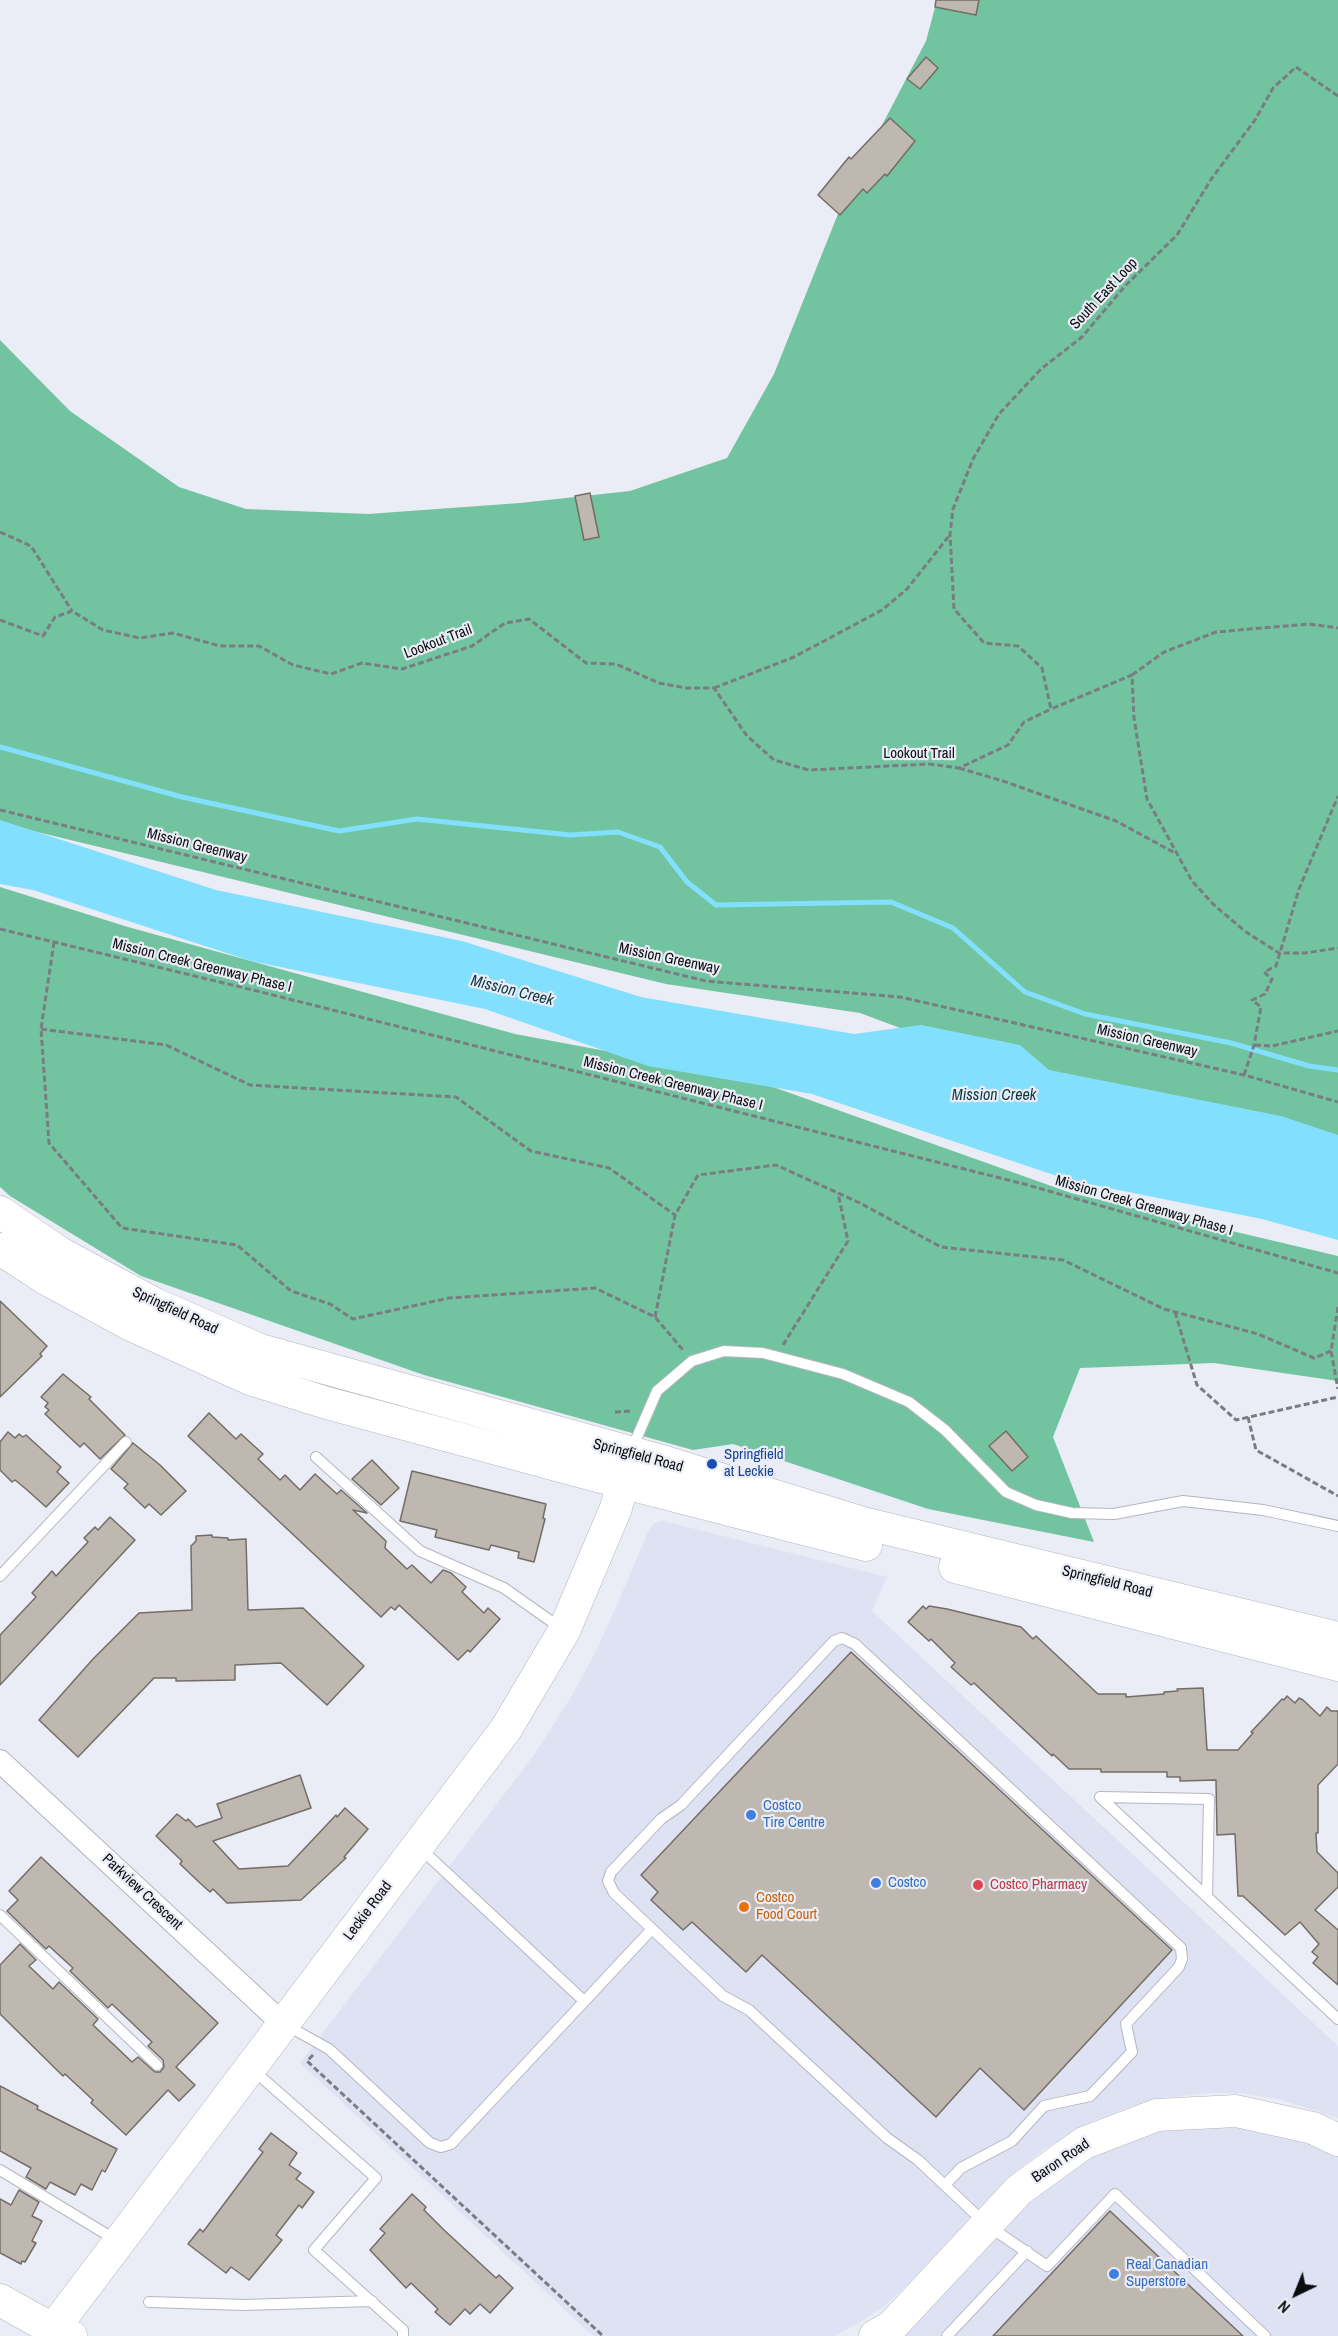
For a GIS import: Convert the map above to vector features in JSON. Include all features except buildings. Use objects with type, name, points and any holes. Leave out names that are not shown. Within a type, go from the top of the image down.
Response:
[{"type":"main road","name":"Springfield Road","points":[[0,1212],[60,1253],[155,1304],[260,1350],[630,1453],[862,1523],[1338,1638]]},
{"type":"main road","name":"Springfield Road","points":[[0,1249],[48,1280],[129,1324],[250,1379],[327,1403],[623,1483],[1338,1665]]},
{"type":"main road","name":"Leckie Road","points":[[57,2334],[118,2241],[506,1729],[564,1631],[616,1508],[630,1453]]},
{"type":"main road","name":"Baron Road","points":[[875,2336],[892,2326],[1019,2190],[1084,2143],[1157,2115],[1236,2111],[1313,2128],[1338,2140]]},
{"type":"main road","points":[[0,2300],[57,2334]]},
{"type":"street","name":"Parkview Crescent","points":[[0,1761],[283,2024]]},
{"type":"lane","points":[[630,1453],[657,1391],[692,1361],[724,1351],[763,1353],[843,1374],[909,1402],[945,1431],[1006,1492],[1036,1504],[1072,1513],[1114,1514],[1182,1501],[1263,1510],[1338,1526]]},
{"type":"lane","points":[[0,1576],[126,1442]]},
{"type":"lane","points":[[316,1456],[420,1551],[504,1588],[564,1631]]},
{"type":"lane","points":[[945,2185],[961,2168],[1012,2141],[1044,2106],[1090,2096],[1131,2052],[1126,2024],[1179,1967],[1182,1959],[1181,1948],[855,1644],[842,1638],[834,1641],[681,1805],[661,1819],[611,1872],[608,1881],[614,1893],[723,1996],[749,2010],[887,2139],[918,2160],[987,2225],[1047,2266],[1115,2194],[1265,2336]]},
{"type":"lane","points":[[1207,1897],[1209,1799],[1100,1797],[1141,1835],[1207,1897],[1338,2019]]},
{"type":"lane","points":[[417,1846],[584,2001]]},
{"type":"lane","points":[[0,1915],[158,2065]]},
{"type":"lane","points":[[283,2024],[329,2049],[430,2143],[441,2147],[451,2144],[651,1929]]},
{"type":"lane","points":[[250,2067],[376,2178],[314,2250],[403,2330],[403,2336]]},
{"type":"lane","points":[[0,2170],[118,2241]]},
{"type":"lane","points":[[947,2336],[1027,2251]]},
{"type":"lane","points":[[149,2302],[245,2305],[372,2301]]},
{"type":"path","name":"South East Loop","points":[[1051,709],[1041,668],[1018,646],[984,643],[954,609],[950,534],[953,509],[973,459],[999,414],[1041,369],[1082,338],[1125,286],[1177,236],[1212,178],[1255,120],[1273,88],[1296,67],[1338,96]]},
{"type":"path","points":[[0,532],[31,546],[72,611],[55,617],[43,636],[0,620]]},
{"type":"path","points":[[714,688],[794,657],[882,610],[907,589],[950,534]]},
{"type":"path","name":"Lookout Trail","points":[[72,611],[103,630],[140,638],[173,633],[220,646],[259,646],[293,665],[330,674],[363,663],[402,669],[472,646],[505,623],[529,619],[586,663],[616,664],[658,683],[686,688],[714,688],[747,736],[774,760],[810,770],[928,764],[959,768],[1008,745],[1024,722],[1051,709]]},
{"type":"path","points":[[1051,709],[1132,675],[1164,652],[1216,632],[1309,624],[1338,628]]},
{"type":"path","points":[[1132,675],[1134,718],[1147,799],[1192,881],[1214,905],[1246,932],[1279,953],[1305,953],[1338,948]]},
{"type":"path","points":[[959,768],[1116,821],[1176,854]]},
{"type":"path","points":[[1244,1076],[1254,1045],[1261,1006],[1252,1000],[1265,994],[1272,979],[1264,972],[1276,966],[1299,889],[1338,796]]},
{"type":"path","name":"Mission Greenway","points":[[0,810],[706,981],[900,997],[1244,1076],[1338,1102]]},
{"type":"path","name":"Mission Creek Greenway Phase I","points":[[0,929],[1024,1184],[1338,1273]]},
{"type":"path","points":[[54,942],[41,1029],[49,1143],[122,1228],[237,1245],[291,1291],[330,1304],[353,1319],[449,1298],[595,1288],[655,1317],[692,1361]]},
{"type":"path","points":[[41,1029],[166,1045],[250,1085],[456,1097],[531,1151],[609,1168],[675,1215]]},
{"type":"path","points":[[1254,1045],[1272,1046],[1338,1031]]},
{"type":"path","points":[[655,1317],[675,1215],[698,1175],[776,1165],[838,1193],[941,1247],[1063,1260],[1164,1309],[1258,1334],[1314,1358],[1331,1352]]},
{"type":"path","points":[[775,1357],[848,1241],[838,1193]]},
{"type":"path","points":[[1338,1306],[1331,1352],[1338,1389]]},
{"type":"path","points":[[1175,1312],[1197,1385],[1236,1420],[1338,1397]]},
{"type":"path","points":[[1248,1417],[1256,1450],[1338,1496]]},
{"type":"path","points":[[321,2044],[307,2061],[603,2336]]},
{"type":"shaded area","points":[[663,1521],[887,1577],[872,1611],[1338,2046],[1338,2118],[1278,2099],[1239,2093],[1163,2098],[1121,2110],[1093,2121],[1043,2150],[1013,2174],[885,2305],[835,2336],[593,2336],[300,2063],[534,1755],[571,1697],[595,1653],[648,1532],[654,1523]]},
{"type":"shaded area","points":[[1238,2119],[1338,2152],[1338,2336],[902,2336],[1028,2197],[1090,2154],[1164,2127]]},
{"type":"green space","points":[[937,0],[1338,0],[1338,1153],[1155,1123],[860,1013],[666,984],[0,823],[0,340],[70,411],[179,487],[246,509],[368,514],[520,503],[630,491],[727,458],[774,374],[846,194],[926,41]]},
{"type":"green space","points":[[0,887],[128,927],[515,1034],[745,1077],[1071,1193],[1338,1256],[1338,1381],[1214,1363],[1080,1368],[1053,1437],[1094,1542],[928,1509],[733,1444],[693,1450],[424,1375],[141,1276],[10,1196],[0,1187]]},
{"type":"water","name":"Mission Creek","points":[[0,820],[216,890],[462,941],[641,997],[854,1034],[921,1025],[1020,1045],[1049,1070],[1281,1116],[1338,1135],[1338,1240],[1262,1219],[1069,1180],[812,1094],[648,1066],[485,1009],[251,961],[33,890],[0,884]]},
{"type":"waterway","points":[[0,747],[182,797],[339,831],[417,819],[570,835],[618,832],[660,847],[687,882],[716,905],[891,902],[953,928],[1025,992],[1085,1014],[1231,1043],[1309,1066],[1338,1070]]},
{"type":"place","name":"Springfield at Leckie","points":[[712,1464]]},
{"type":"place","name":"Costco Tire Centre","points":[[751,1815]]},
{"type":"place","name":"Costco","points":[[876,1883]]},
{"type":"place","name":"Costco Pharmacy","points":[[978,1885]]},
{"type":"place","name":"Costco Food Court","points":[[744,1907]]},
{"type":"place","name":"Real Canadian Superstore","points":[[1114,2274]]}]
